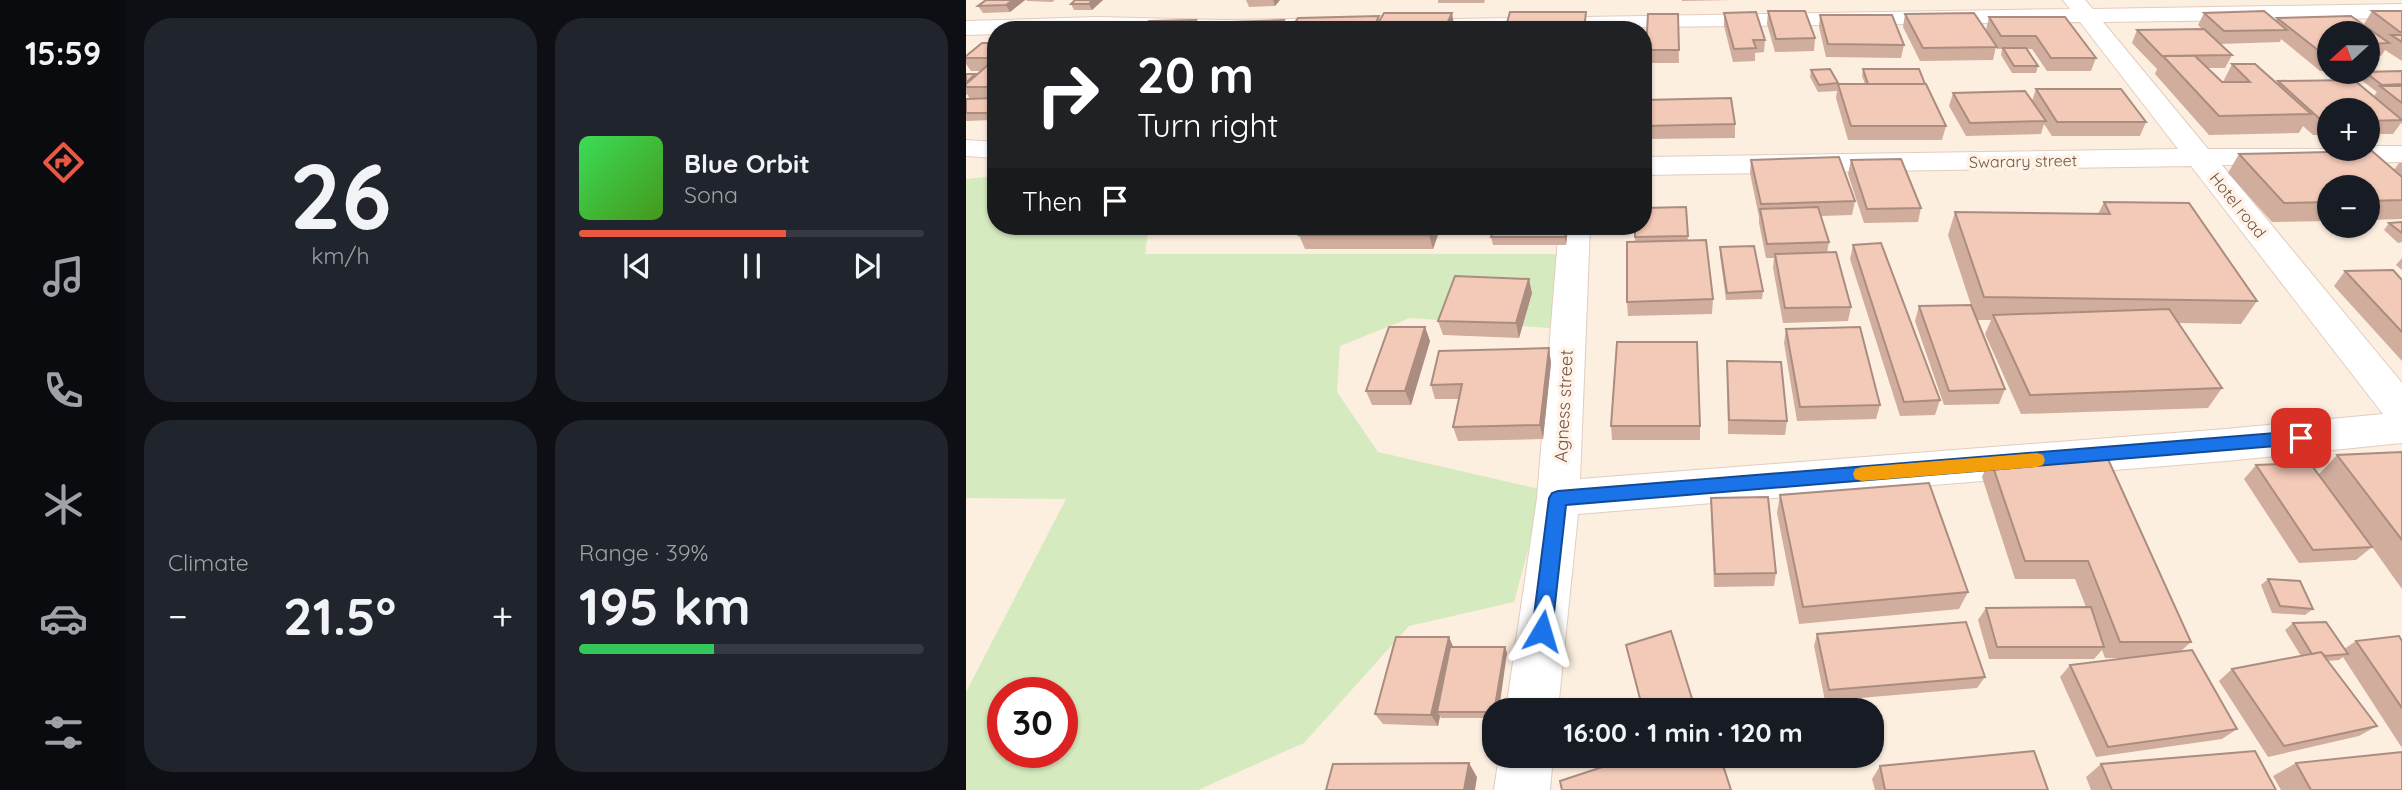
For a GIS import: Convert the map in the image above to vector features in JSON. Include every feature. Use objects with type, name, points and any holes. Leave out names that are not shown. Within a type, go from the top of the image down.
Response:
[{"type":"street","points":[[1652,23],[2080,7],[2286,14],[2402,11]]},
{"type":"street","name":"Hotel road","points":[[2080,7],[2402,410]]},
{"type":"street","points":[[966,28],[987,27]]},
{"type":"street","points":[[966,148],[987,149]]},
{"type":"street","name":"Swarary street","points":[[1652,166],[2402,154]]},
{"type":"street","name":"Agness street","points":[[1533,698],[1558,498],[1573,235]]},
{"type":"street","points":[[1558,498],[2226,445],[2402,428]]},
{"type":"street","points":[[1522,790],[1525,768]]},
{"type":"green space","points":[[987,177],[987,235],[1148,235],[1145,254],[1572,254],[1562,329],[1410,318],[1340,346],[1337,392],[1378,452],[1544,490],[1514,602],[1409,626],[1304,743],[1198,790],[966,790],[966,692],[1066,499],[966,498],[966,179]]},
{"type":"building","points":[[986,0],[1013,0],[1006,5],[978,6]]},
{"type":"building","points":[[1075,0],[1092,0],[1089,4],[1071,4]]},
{"type":"building","points":[[1768,11],[1805,11],[1815,38],[1776,39]]},
{"type":"building","points":[[2264,11],[2287,30],[2224,31],[2204,13]]},
{"type":"building","points":[[2372,11],[2402,11],[2402,32],[2400,32]]},
{"type":"building","points":[[1510,12],[1586,12],[1585,21],[1508,21]]},
{"type":"building","points":[[1756,12],[1765,40],[1753,40],[1756,48],[1734,49],[1724,13]]},
{"type":"building","points":[[1384,13],[1452,13],[1448,21],[1379,21]]},
{"type":"building","points":[[1974,13],[1997,47],[1923,48],[1905,14]]},
{"type":"building","points":[[1648,14],[1678,14],[1679,50],[1652,50],[1652,21],[1648,21]]},
{"type":"building","points":[[1820,15],[1892,15],[1904,45],[1828,44]]},
{"type":"building","points":[[1379,16],[1377,21],[1296,21],[1298,18]]},
{"type":"building","points":[[2351,16],[2358,21],[2317,21],[2317,49],[2277,18]]},
{"type":"building","points":[[1989,17],[2065,17],[2096,58],[2051,58],[2036,36],[2001,36]]},
{"type":"building","points":[[2204,29],[2232,55],[2162,56],[2137,30]]},
{"type":"building","points":[[2391,35],[2402,35],[2402,42]]},
{"type":"building","points":[[2380,37],[2389,43],[2380,43]]},
{"type":"building","points":[[982,43],[987,43],[987,58],[966,56]]},
{"type":"building","points":[[2003,48],[2026,48],[2038,66],[2014,66]]},
{"type":"building","points":[[2163,56],[2195,56],[2222,82],[2250,82],[2232,64],[2255,64],[2311,114],[2219,116]]},
{"type":"building","points":[[987,66],[987,87],[966,87],[966,84]]},
{"type":"building","points":[[1830,69],[1838,83],[1819,85],[1811,70]]},
{"type":"building","points":[[1863,69],[1919,69],[1925,84],[1868,84]]},
{"type":"building","points":[[2402,71],[2402,84],[2382,85],[2380,72]]},
{"type":"building","points":[[966,74],[975,74],[966,83]]},
{"type":"building","points":[[2278,81],[2359,84],[2376,98],[2317,98],[2317,116]]},
{"type":"building","points":[[1838,84],[1926,84],[1946,126],[1851,126]]},
{"type":"building","points":[[2380,86],[2402,86],[2402,103]]},
{"type":"building","points":[[2036,89],[2121,89],[2146,122],[2057,122]]},
{"type":"building","points":[[2025,91],[2046,121],[1970,123],[1953,93]]},
{"type":"building","points":[[987,98],[987,113],[966,113],[966,99]]},
{"type":"building","points":[[1731,98],[1735,124],[1652,126],[1652,100]]},
{"type":"building","points":[[2380,102],[2402,120],[2380,121]]},
{"type":"building","points":[[2317,152],[2317,161],[2380,161],[2380,158],[2402,177],[2402,200],[2380,201],[2380,175],[2317,175],[2317,202],[2284,203],[2239,154]]},
{"type":"building","points":[[1839,157],[1855,201],[1761,204],[1751,160]]},
{"type":"building","points":[[1901,159],[1921,208],[1867,209],[1851,160]]},
{"type":"building","points":[[2104,202],[2189,203],[2257,301],[1984,297],[1955,212],[2110,214]]},
{"type":"building","points":[[1686,207],[1688,236],[1635,237],[1652,235],[1652,208]]},
{"type":"building","points":[[1818,207],[1829,242],[1767,244],[1760,209]]},
{"type":"building","points":[[2402,222],[2402,233],[2389,223]]},
{"type":"building","points":[[1492,235],[1565,235],[1565,237]]},
{"type":"building","points":[[1706,240],[1713,299],[1627,302],[1627,242]]},
{"type":"building","points":[[1881,243],[1940,400],[1904,402],[1853,245]]},
{"type":"building","points":[[1754,246],[1763,291],[1727,293],[1720,247]]},
{"type":"building","points":[[1836,252],[1851,307],[1785,308],[1775,254]]},
{"type":"building","points":[[2393,270],[2402,280],[2402,332],[2345,271]]},
{"type":"building","points":[[1455,276],[1529,279],[1516,323],[1438,321]]},
{"type":"building","points":[[1971,305],[2005,389],[1949,391],[1919,306]]},
{"type":"building","points":[[2169,309],[2222,388],[2030,395],[1993,315]]},
{"type":"building","points":[[1389,327],[1425,327],[1405,391],[1366,391]]},
{"type":"building","points":[[1860,327],[1880,405],[1800,407],[1786,329]]},
{"type":"building","points":[[1617,342],[1697,342],[1700,426],[1611,426]]},
{"type":"building","points":[[1549,348],[1540,425],[1453,427],[1462,384],[1431,385],[1439,351]]},
{"type":"building","points":[[1727,361],[1781,362],[1787,421],[1729,420]]},
{"type":"building","points":[[2402,452],[2402,540],[2337,455]]},
{"type":"building","points":[[2107,457],[2191,642],[2120,642],[2088,561],[2025,561],[1990,458]]},
{"type":"building","points":[[2310,463],[2372,547],[2313,550],[2256,465]]},
{"type":"building","points":[[1929,483],[1968,592],[1803,607],[1780,495]]},
{"type":"building","points":[[1768,497],[1776,573],[1715,574],[1711,498]]},
{"type":"building","points":[[2268,579],[2300,581],[2313,609],[2280,606]]},
{"type":"building","points":[[2091,607],[2104,647],[1997,647],[1986,608]]},
{"type":"building","points":[[1966,622],[1985,677],[1829,690],[1817,634]]},
{"type":"building","points":[[2326,622],[2348,654],[2312,654],[2293,623]]},
{"type":"building","points":[[1671,631],[1692,698],[1640,698],[1626,645]]},
{"type":"building","points":[[2399,636],[2402,641],[2402,708],[2356,641]]},
{"type":"building","points":[[1396,637],[1449,637],[1431,715],[1375,714]]},
{"type":"building","points":[[1450,647],[1505,647],[1496,698],[1482,698],[1482,712],[1437,712]]},
{"type":"building","points":[[2192,650],[2237,729],[2108,747],[2070,665]]},
{"type":"building","points":[[2321,652],[2377,726],[2284,746],[2232,669]]},
{"type":"building","points":[[2034,751],[2048,790],[1885,790],[1880,768]]},
{"type":"building","points":[[2255,751],[2276,790],[2112,790],[2101,764]]},
{"type":"building","points":[[2402,752],[2402,790],[2311,790],[2296,763]]},
{"type":"building","points":[[1469,763],[1464,790],[1326,790],[1333,764]]},
{"type":"building","points":[[1600,768],[1724,768],[1731,790],[1562,790],[1560,781]]},
{"type":"slow traffic","points":[[1862,474],[2037,460]]},
{"type":"route","points":[[1542,631],[1558,498],[2301,438]]}]
